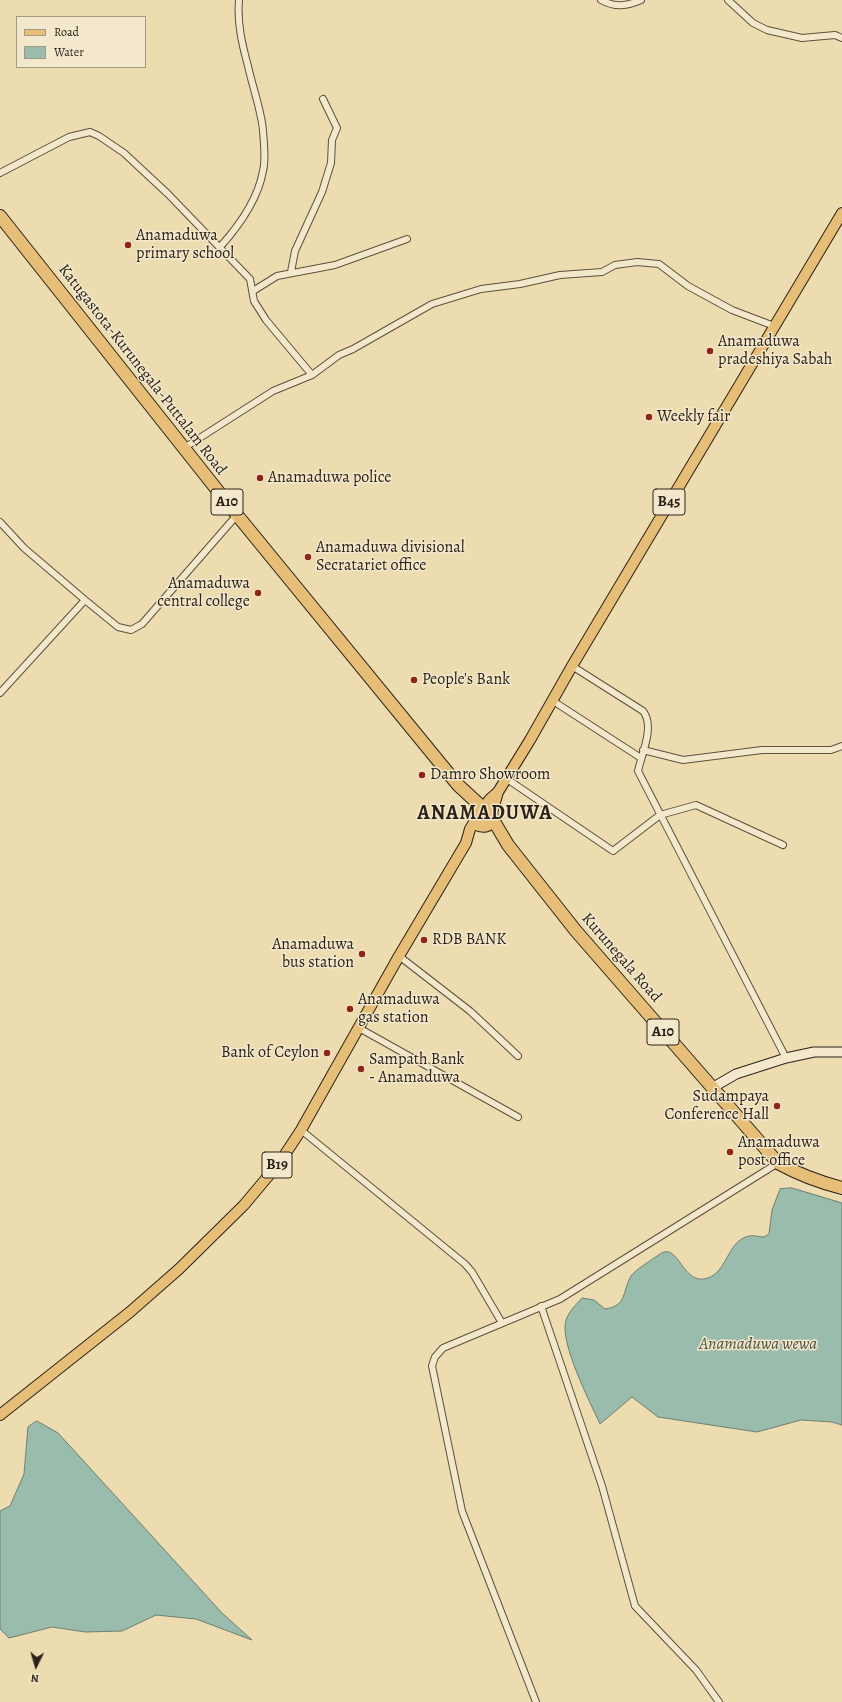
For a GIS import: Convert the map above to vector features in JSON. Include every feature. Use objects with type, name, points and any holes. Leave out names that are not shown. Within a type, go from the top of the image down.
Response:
[{"type":"highway","name":"Katugastota-Kurunegala-Puttalam Road","points":[[0,216],[237,515],[458,785],[489,813]]},
{"type":"highway","name":"Katugastota-Kurunegala-Puttalam Road","points":[[458,785],[477,822]]},
{"type":"highway","points":[[476,811],[489,813],[491,823],[477,822],[476,811]]},
{"type":"highway","name":"Kurunegala Road","points":[[489,813],[508,845],[576,931],[778,1162],[794,1172],[818,1182],[842,1188]]},
{"type":"highway","name":"Kurunegala Road","points":[[477,822],[508,845]]},
{"type":"main road","name":"B45","points":[[489,813],[490,799],[498,792],[507,779],[572,666],[842,213]]},
{"type":"main road","name":"B19","points":[[0,1415],[130,1312],[184,1264],[244,1205],[280,1162],[301,1130],[399,956],[477,822]]},
{"type":"street","points":[[220,247],[235,230],[247,211],[262,179],[264,169],[263,130],[241,41],[238,11],[239,0]]},
{"type":"street","points":[[601,0],[610,5],[617,6],[632,4],[642,0]]},
{"type":"street","points":[[728,0],[753,23],[767,30],[802,38],[835,35],[842,38]]},
{"type":"street","points":[[291,272],[295,251],[322,192],[331,163],[332,140],[337,128],[323,99]]},
{"type":"street","points":[[0,173],[69,137],[90,132],[99,136],[124,153],[168,194],[250,279],[254,301],[266,320],[312,375]]},
{"type":"street","points":[[252,291],[277,276],[291,272],[335,265],[407,238]]},
{"type":"street","points":[[184,448],[273,391],[312,375],[339,355],[353,349],[432,304],[481,289],[520,284],[560,275],[602,272],[615,265],[637,262],[659,264],[688,286],[732,310],[774,326]]},
{"type":"street","points":[[0,522],[24,548],[85,600],[118,627],[131,630],[142,624],[237,515]]},
{"type":"street","points":[[0,693],[85,600]]},
{"type":"street","points":[[572,666],[643,710],[648,717],[649,728],[638,771],[786,1058]]},
{"type":"street","points":[[553,701],[641,758]]},
{"type":"street","points":[[643,750],[682,760],[762,750],[831,750],[842,746]]},
{"type":"street","points":[[507,779],[614,851],[660,815],[696,805],[783,845]]},
{"type":"street","points":[[399,956],[470,1012],[518,1056]]},
{"type":"street","points":[[359,1028],[518,1117]]},
{"type":"street","points":[[712,1088],[736,1074],[786,1058],[814,1052],[842,1052]]},
{"type":"street","points":[[301,1130],[465,1264],[472,1272],[502,1323]]},
{"type":"street","points":[[536,1702],[462,1511],[432,1366],[435,1356],[443,1348],[560,1299],[778,1162]]},
{"type":"street","points":[[541,1306],[602,1486],[635,1606],[696,1670],[719,1702]]},
{"type":"water","name":"Anamaduwa wewa","points":[[792,1188],[842,1203],[842,1425],[832,1422],[801,1420],[757,1432],[658,1417],[632,1397],[600,1424],[583,1387],[571,1357],[567,1342],[565,1330],[566,1320],[573,1308],[582,1298],[594,1300],[605,1309],[617,1305],[623,1297],[631,1276],[660,1254],[666,1252],[677,1258],[686,1271],[692,1276],[699,1279],[708,1278],[720,1269],[736,1244],[742,1239],[749,1236],[764,1237],[769,1234],[772,1210],[780,1189]]},
{"type":"water","points":[[37,1421],[58,1433],[222,1613],[252,1640],[196,1619],[156,1615],[122,1631],[85,1632],[52,1627],[9,1638],[0,1629],[0,1511],[10,1506],[24,1474],[28,1427]]},
{"type":"place","name":"Anamaduwa primary school","points":[[128,245]]},
{"type":"place","name":"Anamaduwa pradeshiya Sabah","points":[[710,351]]},
{"type":"place","name":"Weekly fair","points":[[649,417]]},
{"type":"place","name":"Anamaduwa police","points":[[260,478]]},
{"type":"place","name":"Anamaduwa divisional Secratariet office","points":[[308,557]]},
{"type":"place","name":"Anamaduwa central college","points":[[258,593]]},
{"type":"place","name":"People's Bank","points":[[414,680]]},
{"type":"place","name":"Damro Showroom","points":[[422,775]]},
{"type":"place","name":"RDB BANK","points":[[424,940]]},
{"type":"place","name":"Anamaduwa bus station","points":[[362,954]]},
{"type":"place","name":"Anamaduwa gas station","points":[[350,1009]]},
{"type":"place","name":"Bank of Ceylon","points":[[327,1053]]},
{"type":"place","name":"Sampath Bank - Anamaduwa","points":[[361,1069]]},
{"type":"place","name":"Sudampaya Conference Hall","points":[[777,1106]]},
{"type":"place","name":"Anamaduwa post office","points":[[730,1152]]},
{"type":"district","name":"ANAMADUWA","points":[[485,814]]}]
